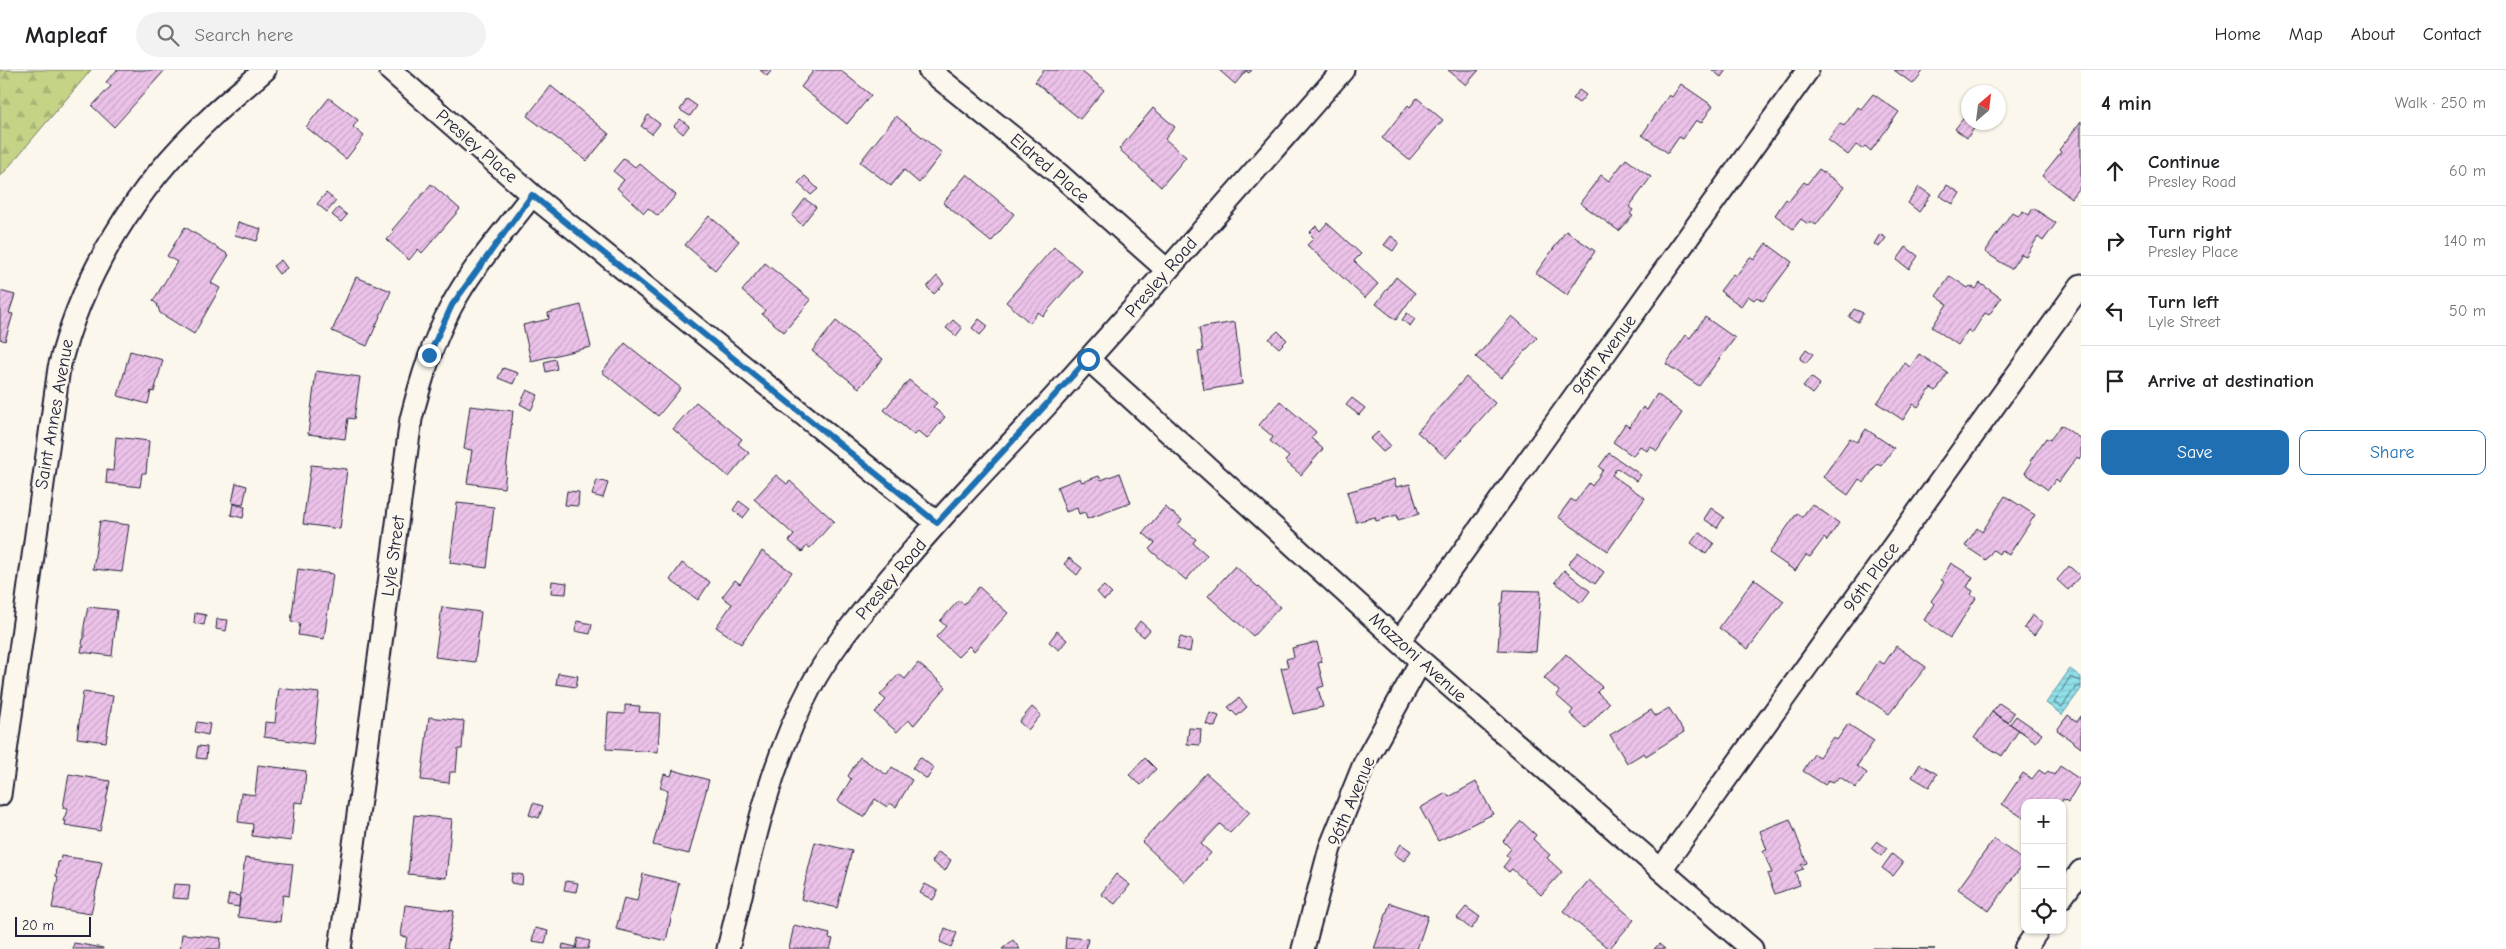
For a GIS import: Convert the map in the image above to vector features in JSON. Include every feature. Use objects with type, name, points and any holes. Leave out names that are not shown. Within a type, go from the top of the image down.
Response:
[{"type":"street","name":"Saint Annes Avenue","points":[[0,796],[59,368],[75,312],[99,261],[120,225],[140,198],[207,120],[266,70]]},
{"type":"street","name":"Presley Place","points":[[390,70],[532,195],[937,523]]},
{"type":"street","name":"Eldred Place","points":[[929,70],[1060,175],[1167,270]]},
{"type":"street","name":"Presley Road","points":[[728,949],[768,795],[790,727],[811,686],[840,641],[896,570],[937,523],[1088,359],[1343,70]]},
{"type":"street","name":"96th Avenue","points":[[1400,640],[1808,70]]},
{"type":"street","name":"Lyle Street","points":[[340,949],[411,419],[421,379],[437,335],[452,305],[532,195]]},
{"type":"street","name":"96th Place","points":[[1662,868],[2081,285]]},
{"type":"street","name":"Mazzoni Avenue","points":[[1088,359],[1421,661],[1662,868],[1752,949]]},
{"type":"street","name":"96th Avenue","points":[[1303,949],[1330,848],[1364,764],[1421,661]]},
{"type":"street","points":[[2066,892],[2081,871]]},
{"type":"street","points":[[2024,949],[2035,934]]},
{"type":"green space","points":[[0,70],[91,70],[0,177]]},
{"type":"water","points":[[2070,669],[2081,677],[2081,689],[2062,715],[2046,703]]},
{"type":"building","points":[[117,70],[165,70],[114,127],[92,106],[111,86],[106,82]]},
{"type":"building","points":[[760,70],[772,70],[767,76]]},
{"type":"building","points":[[814,70],[840,70],[871,95],[847,124],[801,87]]},
{"type":"building","points":[[1044,70],[1080,70],[1104,90],[1080,119],[1035,82]]},
{"type":"building","points":[[1219,70],[1252,70],[1249,73],[1246,71],[1235,84]]},
{"type":"building","points":[[1448,70],[1479,70],[1466,85]]},
{"type":"building","points":[[1712,70],[1726,70],[1721,77]]},
{"type":"building","points":[[1894,70],[1924,70],[1913,84]]},
{"type":"building","points":[[1681,84],[1713,106],[1701,123],[1696,120],[1683,139],[1679,137],[1668,153],[1642,135],[1669,95],[1672,97]]},
{"type":"building","points":[[551,86],[609,134],[587,161],[527,116]]},
{"type":"building","points":[[1579,90],[1586,95],[1579,103],[1573,99]]},
{"type":"building","points":[[1873,94],[1899,112],[1871,151],[1865,146],[1862,149],[1856,145],[1848,155],[1828,140],[1840,123],[1844,126],[1858,107],[1861,109]]},
{"type":"building","points":[[329,98],[358,120],[353,127],[364,136],[346,159],[306,127]]},
{"type":"building","points":[[1417,98],[1443,120],[1409,160],[1382,138],[1408,105],[1410,107]]},
{"type":"building","points":[[687,99],[697,106],[690,116],[680,110]]},
{"type":"building","points":[[1153,108],[1175,127],[1165,139],[1186,157],[1161,187],[1119,149]]},
{"type":"building","points":[[648,115],[660,124],[652,134],[641,126]]},
{"type":"building","points":[[896,116],[942,153],[919,183],[904,170],[891,186],[860,162]]},
{"type":"building","points":[[680,119],[689,126],[683,134],[674,126]]},
{"type":"building","points":[[1961,121],[1961,130],[1973,130],[1967,138],[1955,129]]},
{"type":"building","points":[[2081,121],[2081,185],[2071,198],[2042,176],[2061,152],[2059,150]]},
{"type":"building","points":[[624,158],[635,167],[639,163],[676,195],[658,216],[648,208],[644,213],[617,188],[624,180],[613,171]]},
{"type":"building","points":[[1626,159],[1651,177],[1629,207],[1633,210],[1630,214],[1633,216],[1619,231],[1580,203],[1601,175],[1609,181]]},
{"type":"building","points":[[1819,169],[1844,187],[1816,225],[1810,221],[1808,224],[1801,219],[1793,229],[1775,215],[1786,199],[1789,201],[1804,182],[1807,184]]},
{"type":"building","points":[[967,174],[1014,214],[991,242],[943,203]]},
{"type":"building","points":[[805,176],[818,189],[811,195],[798,183]]},
{"type":"building","points":[[431,184],[460,209],[422,253],[418,249],[409,260],[387,240],[394,231],[392,230]]},
{"type":"building","points":[[1947,185],[1960,193],[1953,204],[1940,196]]},
{"type":"building","points":[[1919,187],[1931,195],[1919,212],[1908,203]]},
{"type":"building","points":[[326,193],[336,201],[327,212],[317,204]]},
{"type":"building","points":[[805,199],[816,207],[802,225],[792,216]]},
{"type":"building","points":[[338,208],[347,215],[341,222],[332,215]]},
{"type":"building","points":[[2033,208],[2056,223],[2043,241],[2038,237],[2026,256],[2021,254],[2011,269],[1985,252],[2012,212],[2018,216],[2023,211],[2029,215]]},
{"type":"building","points":[[709,216],[739,241],[715,270],[685,245]]},
{"type":"building","points":[[238,222],[261,229],[257,241],[235,235]]},
{"type":"building","points":[[1327,223],[1361,254],[1354,261],[1378,284],[1365,298],[1307,245],[1314,238],[1309,233],[1316,226],[1320,231]]},
{"type":"building","points":[[185,227],[229,255],[211,283],[220,288],[194,334],[160,313],[157,304],[153,301],[177,262],[167,256]]},
{"type":"building","points":[[1566,231],[1595,251],[1567,295],[1536,273]]},
{"type":"building","points":[[1880,234],[1886,238],[1879,247],[1874,244]]},
{"type":"building","points":[[1391,236],[1399,242],[1393,251],[1384,245]]},
{"type":"building","points":[[1766,243],[1792,262],[1763,301],[1757,297],[1754,300],[1748,296],[1741,306],[1720,291],[1733,274],[1736,276],[1750,257],[1754,260]]},
{"type":"building","points":[[1054,247],[1082,271],[1043,316],[1038,312],[1030,323],[1006,302]]},
{"type":"building","points":[[1906,247],[1918,256],[1909,269],[1897,260]]},
{"type":"building","points":[[281,260],[287,268],[279,274],[273,266]]},
{"type":"building","points":[[765,263],[811,300],[784,332],[762,314],[765,310],[742,291]]},
{"type":"building","points":[[937,276],[944,284],[934,294],[927,287]]},
{"type":"building","points":[[1950,276],[1968,288],[1970,286],[1976,289],[1980,283],[2001,298],[1989,315],[1985,313],[1972,333],[1968,330],[1958,345],[1932,327],[1947,304],[1936,296]]},
{"type":"building","points":[[356,277],[391,291],[367,346],[332,331]]},
{"type":"building","points":[[1396,277],[1415,293],[1396,320],[1376,304]]},
{"type":"building","points":[[0,291],[15,295],[9,313],[13,314],[5,341],[0,339]]},
{"type":"building","points":[[581,305],[591,347],[531,361],[523,325],[549,319],[548,313]]},
{"type":"building","points":[[1854,309],[1863,313],[1858,322],[1849,317]]},
{"type":"building","points":[[1407,313],[1415,319],[1410,326],[1402,320]]},
{"type":"building","points":[[1512,316],[1537,338],[1501,378],[1476,357]]},
{"type":"building","points":[[1705,317],[1735,338],[1699,386],[1666,364],[1686,335],[1690,338]]},
{"type":"building","points":[[979,319],[988,326],[980,335],[972,328]]},
{"type":"building","points":[[953,320],[962,328],[956,336],[946,328]]},
{"type":"building","points":[[836,321],[883,359],[859,388],[812,351]]},
{"type":"building","points":[[1235,322],[1242,384],[1204,390],[1198,352],[1203,351],[1199,328]]},
{"type":"building","points":[[1278,331],[1287,340],[1279,348],[1269,339]]},
{"type":"building","points":[[625,343],[681,388],[658,416],[602,372]]},
{"type":"building","points":[[1806,349],[1813,354],[1806,363],[1800,359]]},
{"type":"building","points":[[130,351],[163,360],[154,392],[151,391],[148,404],[118,396]]},
{"type":"building","points":[[1919,354],[1948,373],[1936,391],[1931,388],[1918,407],[1913,404],[1903,420],[1877,403],[1905,363],[1910,367]]},
{"type":"building","points":[[555,359],[557,369],[546,372],[544,362]]},
{"type":"building","points":[[503,368],[518,373],[513,384],[498,378]]},
{"type":"building","points":[[316,371],[360,377],[354,419],[348,418],[345,439],[308,434]]},
{"type":"building","points":[[1466,377],[1495,403],[1446,458],[1417,432]]},
{"type":"building","points":[[1811,377],[1820,384],[1812,394],[1803,387]]},
{"type":"building","points":[[909,380],[937,403],[933,407],[945,417],[927,439],[918,431],[914,435],[884,410]]},
{"type":"building","points":[[527,390],[538,395],[531,410],[520,404]]},
{"type":"building","points":[[1657,394],[1682,413],[1657,451],[1650,446],[1647,451],[1640,446],[1633,456],[1613,442],[1625,424],[1629,427],[1643,407],[1647,410]]},
{"type":"building","points":[[1352,398],[1365,408],[1359,415],[1346,405]]},
{"type":"building","points":[[1280,401],[1316,432],[1311,438],[1323,449],[1301,475],[1285,461],[1289,457],[1270,441],[1273,437],[1259,425]]},
{"type":"building","points":[[696,402],[742,439],[738,444],[749,453],[729,477],[673,429]]},
{"type":"building","points":[[470,406],[513,411],[504,488],[467,483],[472,450],[464,449]]},
{"type":"building","points":[[2061,425],[2081,439],[2081,456],[2079,459],[2077,457],[2059,482],[2056,479],[2048,490],[2025,473],[2032,462],[2030,461],[2046,438],[2050,440]]},
{"type":"building","points":[[1866,429],[1894,448],[1881,466],[1877,464],[1864,483],[1859,479],[1848,495],[1823,477],[1850,438],[1857,442]]},
{"type":"building","points":[[1378,432],[1391,446],[1383,452],[1370,439]]},
{"type":"building","points":[[116,437],[149,441],[146,473],[142,473],[140,487],[106,483],[107,470],[113,471]]},
{"type":"building","points":[[1609,453],[1641,475],[1636,481],[1617,468],[1612,475],[1645,498],[1608,551],[1558,517],[1571,499],[1575,502],[1589,483],[1592,486],[1603,470],[1599,467]]},
{"type":"building","points":[[311,465],[347,469],[340,529],[303,524]]},
{"type":"building","points":[[1120,473],[1131,503],[1087,519],[1085,512],[1079,514],[1077,508],[1066,512],[1057,487],[1080,478],[1082,482],[1099,476],[1101,480]]},
{"type":"building","points":[[776,475],[787,484],[790,481],[834,521],[810,548],[807,546],[802,552],[789,541],[794,535],[754,499]]},
{"type":"building","points":[[1394,479],[1396,487],[1410,484],[1419,514],[1398,520],[1397,515],[1376,521],[1375,517],[1356,522],[1347,492]]},
{"type":"building","points":[[597,480],[608,483],[603,498],[592,495]]},
{"type":"building","points":[[236,483],[247,486],[243,505],[232,503]]},
{"type":"building","points":[[567,491],[579,492],[578,506],[565,505]]},
{"type":"building","points":[[2005,496],[2035,515],[2009,555],[2001,550],[1999,554],[1993,550],[1986,560],[1965,546],[1977,528],[1982,532]]},
{"type":"building","points":[[739,501],[750,509],[743,518],[733,510]]},
{"type":"building","points":[[457,503],[494,507],[487,568],[450,563]]},
{"type":"building","points":[[233,504],[245,507],[243,518],[231,515]]},
{"type":"building","points":[[1812,504],[1839,523],[1827,541],[1824,538],[1810,557],[1806,555],[1795,571],[1769,553],[1797,513],[1802,517]]},
{"type":"building","points":[[1165,507],[1182,520],[1178,525],[1196,539],[1193,543],[1207,555],[1186,580],[1149,549],[1155,543],[1143,533]]},
{"type":"building","points":[[1711,508],[1724,517],[1717,528],[1704,519]]},
{"type":"building","points":[[100,521],[129,525],[122,572],[93,569]]},
{"type":"building","points":[[1699,532],[1714,543],[1706,554],[1691,543]]},
{"type":"building","points":[[762,551],[792,572],[741,644],[716,627],[732,604],[722,597],[735,580],[740,584]]},
{"type":"building","points":[[1578,552],[1604,572],[1595,584],[1568,564]]},
{"type":"building","points":[[1069,558],[1082,568],[1077,575],[1064,564]]},
{"type":"building","points":[[682,563],[710,582],[698,600],[670,580]]},
{"type":"building","points":[[1951,563],[1973,577],[1967,587],[1973,591],[1971,595],[1976,598],[1950,638],[1924,620],[1934,604],[1931,601],[1944,582],[1941,580]]},
{"type":"building","points":[[1235,566],[1280,607],[1253,636],[1208,596]]},
{"type":"building","points":[[2069,566],[2080,576],[2068,590],[2057,580]]},
{"type":"building","points":[[298,569],[333,574],[324,639],[298,635],[300,623],[291,622]]},
{"type":"building","points":[[1564,570],[1590,591],[1581,603],[1555,582]]},
{"type":"building","points":[[1754,579],[1784,601],[1748,649],[1719,628]]},
{"type":"building","points":[[552,581],[567,583],[566,594],[551,593]]},
{"type":"building","points":[[1104,586],[1112,594],[1104,600],[1097,592]]},
{"type":"building","points":[[979,587],[1008,613],[974,651],[969,646],[958,657],[936,637],[946,626],[940,621],[959,600],[964,604]]},
{"type":"building","points":[[1504,590],[1541,591],[1536,652],[1498,650],[1501,603],[1503,603]]},
{"type":"building","points":[[88,607],[117,610],[112,656],[81,652],[82,647],[84,647],[82,644]]},
{"type":"building","points":[[442,607],[481,612],[475,662],[435,657]]},
{"type":"building","points":[[195,613],[206,615],[204,625],[194,623]]},
{"type":"building","points":[[2032,615],[2043,623],[2034,635],[2024,628]]},
{"type":"building","points":[[217,619],[228,620],[226,631],[216,629]]},
{"type":"building","points":[[577,621],[592,624],[590,634],[575,631]]},
{"type":"building","points":[[1140,621],[1150,630],[1144,637],[1134,629]]},
{"type":"building","points":[[1057,631],[1067,640],[1059,650],[1049,642]]},
{"type":"building","points":[[1180,637],[1192,640],[1190,652],[1177,649]]},
{"type":"building","points":[[1317,642],[1322,662],[1318,663],[1324,686],[1318,688],[1323,707],[1293,714],[1281,668],[1288,667],[1286,659],[1294,657],[1292,648]]},
{"type":"building","points":[[1896,646],[1926,667],[1889,714],[1858,693],[1879,661],[1884,664]]},
{"type":"building","points":[[1566,654],[1602,687],[1597,692],[1609,703],[1586,729],[1570,714],[1573,710],[1556,695],[1559,691],[1544,678]]},
{"type":"building","points":[[918,663],[946,687],[914,725],[908,720],[897,732],[875,713],[886,700],[880,695],[899,674],[905,679]]},
{"type":"building","points":[[558,673],[578,676],[576,687],[556,684]]},
{"type":"building","points":[[279,688],[319,693],[313,744],[264,737],[265,722],[275,723]]},
{"type":"building","points":[[83,692],[113,696],[106,742],[77,738]]},
{"type":"building","points":[[1239,698],[1247,707],[1237,716],[1228,707]]},
{"type":"building","points":[[1999,703],[2014,713],[2008,722],[1992,712]]},
{"type":"building","points":[[625,705],[640,706],[639,712],[660,713],[658,752],[606,749],[608,713],[625,714]]},
{"type":"building","points":[[1032,707],[1041,715],[1028,730],[1019,722]]},
{"type":"building","points":[[1669,708],[1684,732],[1646,756],[1644,753],[1627,763],[1610,735],[1651,710],[1655,716]]},
{"type":"building","points":[[1992,712],[2019,730],[2002,756],[1974,738]]},
{"type":"building","points":[[1210,713],[1219,716],[1215,727],[1206,724]]},
{"type":"building","points":[[2068,715],[2077,722],[2081,716],[2081,748],[2057,730]]},
{"type":"building","points":[[2016,716],[2042,734],[2036,742],[2010,724]]},
{"type":"building","points":[[429,717],[464,721],[462,749],[458,749],[456,772],[450,772],[449,783],[421,780]]},
{"type":"building","points":[[197,722],[210,724],[208,735],[195,732]]},
{"type":"building","points":[[1848,724],[1874,741],[1857,766],[1867,773],[1856,788],[1840,777],[1833,782],[1829,780],[1825,785],[1803,771],[1814,754],[1819,757],[1833,737],[1837,740]]},
{"type":"building","points":[[1189,728],[1201,729],[1200,745],[1187,744]]},
{"type":"building","points":[[198,746],[207,747],[206,759],[196,758]]},
{"type":"building","points":[[860,757],[887,775],[892,767],[912,780],[896,807],[890,803],[887,807],[875,799],[864,817],[838,801],[851,779],[848,776]]},
{"type":"building","points":[[920,757],[934,768],[927,779],[912,768]]},
{"type":"building","points":[[1145,758],[1156,769],[1141,785],[1129,775]]},
{"type":"building","points":[[1920,764],[1937,774],[1929,787],[1912,777]]},
{"type":"building","points":[[258,765],[306,771],[303,803],[295,802],[291,841],[252,836],[253,824],[238,822],[241,793],[255,795]]},
{"type":"building","points":[[2060,766],[2081,780],[2068,802],[2066,799],[2021,799],[2021,816],[2002,804],[2023,773],[2032,779],[2039,770],[2045,774],[2048,771],[2054,775]]},
{"type":"building","points":[[673,770],[709,780],[689,854],[653,845],[668,790],[660,788],[664,774],[671,776]]},
{"type":"building","points":[[1206,773],[1250,812],[1230,833],[1220,824],[1201,844],[1211,853],[1185,882],[1142,842]]},
{"type":"building","points":[[69,774],[110,781],[100,831],[65,825],[66,821],[63,821],[68,808],[63,808]]},
{"type":"building","points":[[1476,782],[1493,814],[1438,841],[1420,808],[1446,793],[1449,797]]},
{"type":"building","points":[[533,803],[543,806],[539,818],[529,815]]},
{"type":"building","points":[[414,815],[452,819],[446,878],[408,874]]},
{"type":"building","points":[[1790,819],[1807,863],[1801,865],[1803,869],[1795,872],[1800,885],[1775,894],[1767,874],[1772,873],[1763,851],[1767,850],[1760,831]]},
{"type":"building","points":[[1521,821],[1536,835],[1533,839],[1550,855],[1547,858],[1562,872],[1541,895],[1512,869],[1509,872],[1503,867],[1510,858],[1506,855],[1511,849],[1503,841]]},
{"type":"building","points":[[1994,839],[2021,858],[2021,867],[1989,911],[1958,889]]},
{"type":"building","points":[[1877,841],[1887,848],[1881,856],[1871,848]]},
{"type":"building","points":[[815,842],[852,851],[837,908],[801,899]]},
{"type":"building","points":[[1401,844],[1411,851],[1404,861],[1394,854]]},
{"type":"building","points":[[938,852],[951,860],[945,871],[932,862]]},
{"type":"building","points":[[1892,854],[1903,863],[1893,876],[1882,868]]},
{"type":"building","points":[[61,856],[102,862],[91,914],[52,908],[58,877],[56,876],[58,862],[60,862]]},
{"type":"building","points":[[245,858],[293,864],[289,896],[283,895],[280,922],[238,917]]},
{"type":"building","points":[[512,873],[523,875],[522,885],[511,883]]},
{"type":"building","points":[[643,874],[679,883],[666,941],[616,929],[624,898],[637,901]]},
{"type":"building","points":[[1116,874],[1130,885],[1115,904],[1101,894]]},
{"type":"building","points":[[1589,880],[1634,920],[1609,949],[1563,911]]},
{"type":"building","points":[[566,881],[578,883],[576,892],[564,890]]},
{"type":"building","points":[[174,884],[190,885],[188,899],[172,898]]},
{"type":"building","points":[[925,884],[938,891],[933,900],[920,893]]},
{"type":"building","points":[[229,894],[240,896],[239,907],[227,905]]},
{"type":"building","points":[[1390,903],[1428,916],[1417,949],[1374,949]]},
{"type":"building","points":[[405,905],[454,911],[447,949],[405,949],[407,937],[401,936]]},
{"type":"building","points":[[1466,907],[1480,917],[1471,929],[1457,918]]},
{"type":"building","points":[[794,925],[830,934],[829,938],[833,939],[830,949],[789,949]]},
{"type":"building","points":[[535,928],[548,931],[545,943],[532,941]]},
{"type":"building","points":[[945,928],[957,933],[951,947],[940,942]]},
{"type":"building","points":[[182,934],[221,938],[220,949],[180,949]]},
{"type":"building","points":[[1066,937],[1088,939],[1086,949],[1065,949]]},
{"type":"building","points":[[578,938],[590,941],[588,949],[576,949]]},
{"type":"building","points":[[1013,940],[1020,949],[1002,949]]},
{"type":"building","points":[[74,943],[103,948],[103,949],[73,949]]},
{"type":"building","points":[[563,944],[576,947],[575,949],[562,949]]},
{"type":"building","points":[[1659,944],[1665,949],[1654,949]]},
{"type":"building","points":[[1873,948],[1935,949],[1873,949]]},
{"type":"route","points":[[429,355],[452,305],[532,195],[937,523],[1088,359]]}]
